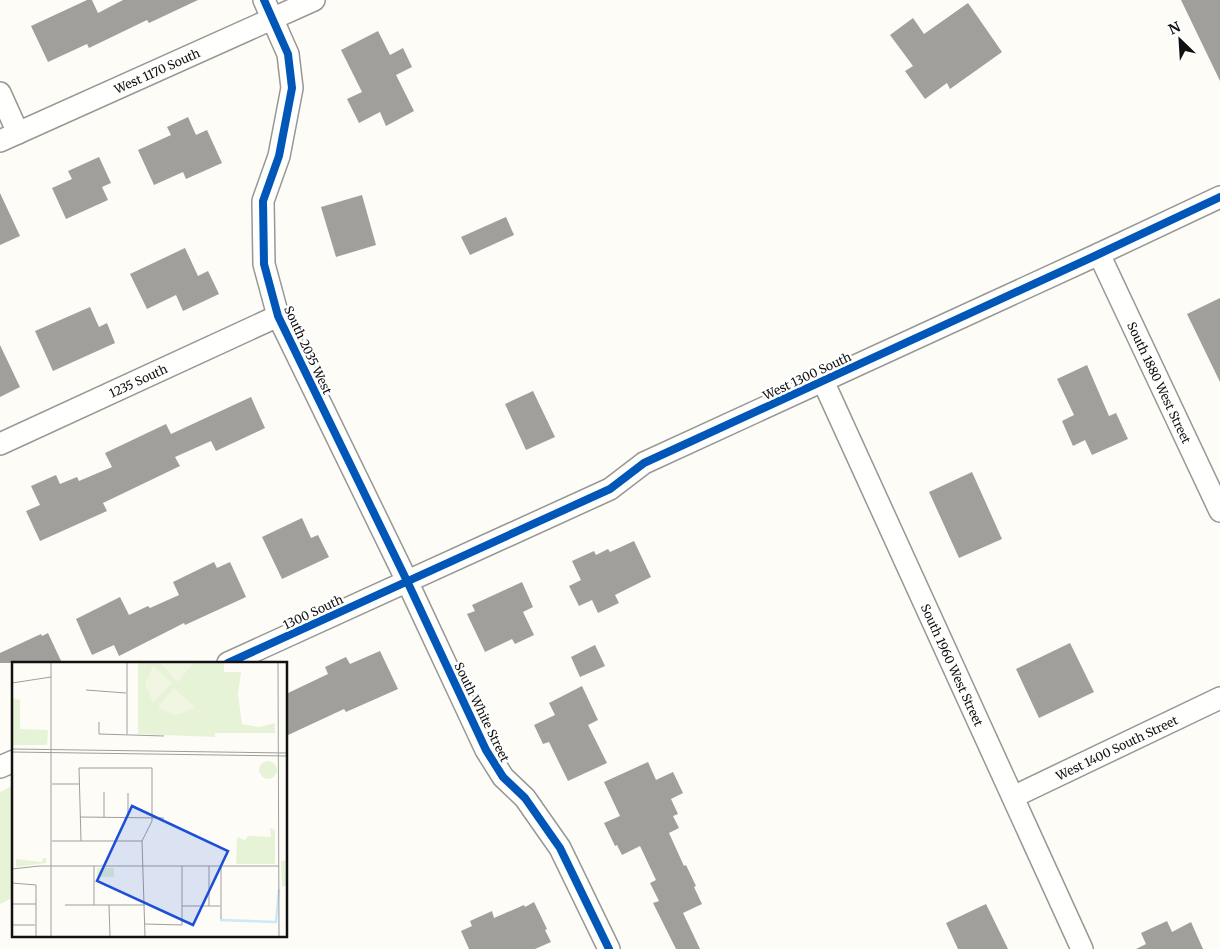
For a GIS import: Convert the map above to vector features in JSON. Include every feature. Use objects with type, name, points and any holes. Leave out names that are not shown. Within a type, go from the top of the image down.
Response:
[{"type":"street","name":"West 1170 South","points":[[9,137],[268,9],[314,0]]},
{"type":"street","name":"South 2035 West","points":[[268,9],[288,54],[292,88],[279,156],[263,201],[264,264],[278,316],[407,581]]},
{"type":"street","points":[[0,93],[9,137]]},
{"type":"street","name":"West 1300 South","points":[[407,581],[610,489],[644,463],[1220,197]]},
{"type":"street","name":"South 1880 West Street","points":[[1099,254],[1220,511]]},
{"type":"street","name":"1235 South","points":[[0,444],[278,316]]},
{"type":"street","name":"South 1960 West Street","points":[[823,381],[1082,949]]},
{"type":"street","name":"1300 South","points":[[230,662],[407,581]]},
{"type":"street","name":"South White Street","points":[[407,581],[486,750],[503,777],[525,798],[560,848],[609,949]]},
{"type":"street","name":"West 1400 South Street","points":[[1013,797],[1220,698]]},
{"type":"street","points":[[0,767],[12,761]]},
{"type":"green space","points":[[12,786],[12,898],[0,904],[0,792]]},
{"type":"building","points":[[87,0],[92,0],[98,13],[123,0],[198,0],[149,23],[147,20],[89,48],[87,44],[48,62],[31,26]]},
{"type":"building","points":[[1181,0],[1220,0],[1220,81]]},
{"type":"building","points":[[968,3],[1002,52],[950,89],[947,83],[925,99],[905,71],[913,66],[890,35],[913,18],[924,34]]},
{"type":"building","points":[[378,31],[390,55],[403,48],[412,67],[396,75],[414,111],[386,126],[380,112],[359,123],[347,99],[362,92],[341,50]]},
{"type":"building","points":[[188,117],[196,135],[207,130],[222,163],[186,179],[183,172],[154,185],[138,150],[171,135],[167,127]]},
{"type":"building","points":[[99,157],[111,183],[102,187],[108,200],[66,219],[52,188],[72,179],[68,171]]},
{"type":"building","points":[[0,193],[20,236],[0,245]]},
{"type":"building","points":[[362,195],[376,245],[336,257],[321,207]]},
{"type":"building","points":[[506,217],[514,235],[470,255],[461,237]]},
{"type":"building","points":[[185,248],[198,276],[208,271],[219,294],[183,311],[176,295],[147,309],[130,274]]},
{"type":"building","points":[[1220,298],[1220,382],[1187,314]]},
{"type":"building","points":[[90,307],[99,327],[107,323],[115,343],[53,371],[35,331]]},
{"type":"building","points":[[0,345],[20,387],[0,397]]},
{"type":"building","points":[[1087,365],[1109,416],[1116,413],[1128,439],[1092,455],[1085,440],[1073,446],[1062,421],[1074,415],[1057,379]]},
{"type":"building","points":[[533,391],[555,437],[526,450],[505,404]]},
{"type":"building","points":[[251,397],[265,428],[216,451],[211,441],[175,457],[180,466],[103,503],[107,511],[40,541],[26,511],[40,505],[31,486],[56,475],[60,484],[77,477],[79,481],[112,467],[105,453],[166,424],[171,434]]},
{"type":"building","points":[[972,472],[1002,539],[959,558],[929,492]]},
{"type":"building","points":[[302,518],[311,538],[318,535],[329,557],[282,579],[262,537]]},
{"type":"building","points":[[634,541],[651,577],[615,595],[619,603],[598,613],[592,600],[579,606],[569,586],[581,580],[572,561],[594,551],[596,555],[608,549],[610,552]]},
{"type":"building","points":[[214,562],[217,568],[230,562],[246,597],[185,625],[184,623],[119,656],[114,645],[92,655],[76,619],[120,597],[129,615],[148,606],[150,608],[179,595],[173,582]]},
{"type":"building","points":[[522,582],[533,607],[523,612],[534,635],[515,644],[512,639],[485,652],[467,614],[475,611],[472,605]]},
{"type":"building","points":[[48,633],[62,662],[0,663],[0,653],[41,634],[42,636]]},
{"type":"building","points":[[1070,643],[1094,692],[1039,718],[1016,669]]},
{"type":"building","points":[[595,645],[605,666],[580,677],[571,657]]},
{"type":"building","points":[[380,651],[398,689],[346,712],[344,709],[288,735],[288,693],[328,674],[325,667],[346,657],[350,664]]},
{"type":"building","points":[[582,686],[598,720],[588,725],[607,763],[568,781],[549,742],[543,744],[534,725],[555,715],[549,703]]},
{"type":"building","points":[[648,762],[656,780],[673,772],[683,793],[671,799],[678,814],[673,816],[679,828],[669,833],[684,866],[686,865],[696,886],[694,887],[702,904],[683,913],[700,949],[676,949],[653,903],[659,901],[650,883],[656,880],[640,846],[622,855],[617,845],[615,846],[604,823],[620,816],[604,782]]},
{"type":"building","points":[[534,902],[551,942],[535,949],[469,949],[461,931],[472,926],[470,921],[492,911],[494,918]]},
{"type":"building","points":[[986,904],[1008,949],[958,949],[946,923]]},
{"type":"building","points":[[1167,921],[1172,932],[1191,922],[1203,949],[1136,949],[1146,944],[1141,933]]},
{"type":"cycle path","points":[[264,0],[288,54],[292,88],[279,156],[263,201],[264,264],[278,316],[407,581],[486,750],[503,777],[525,798],[560,848],[609,949]]},
{"type":"cycle path","points":[[230,662],[610,489],[644,463],[1220,197]]}]
